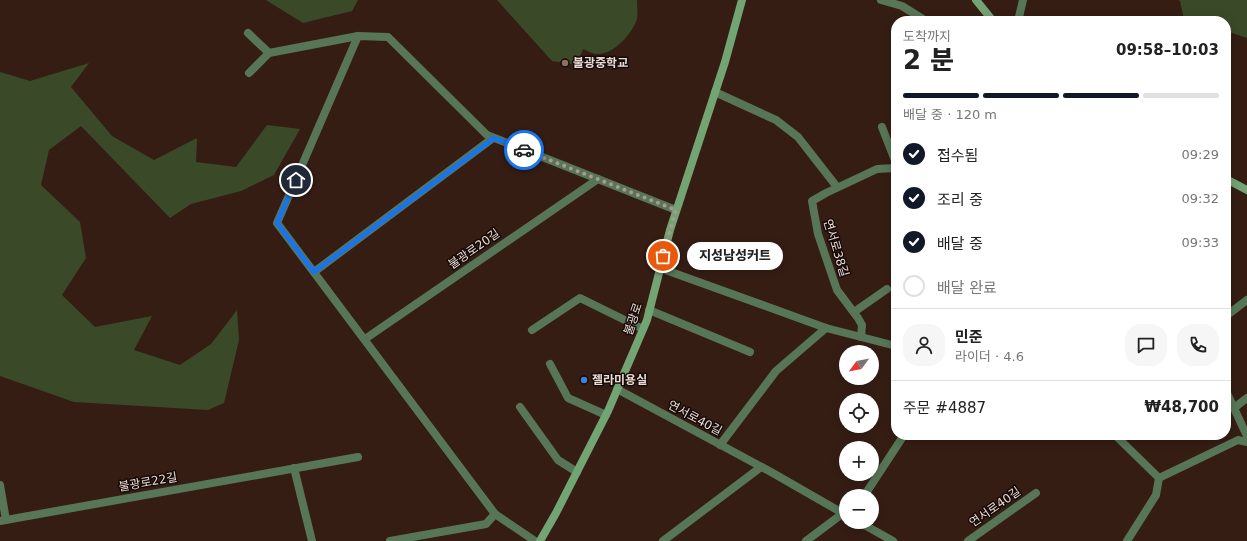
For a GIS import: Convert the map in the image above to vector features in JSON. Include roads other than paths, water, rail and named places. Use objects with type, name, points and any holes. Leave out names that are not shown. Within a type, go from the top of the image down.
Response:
[{"type":"main road","name":"불광로","points":[[540,541],[606,415],[643,329],[676,210],[725,62],[742,0]]},
{"type":"main road","points":[[976,0],[989,16]]},
{"type":"main road","points":[[1231,181],[1247,190]]},
{"type":"street","points":[[881,0],[902,6],[918,16]]},
{"type":"street","points":[[1019,16],[1023,0]]},
{"type":"street","points":[[248,33],[269,53]]},
{"type":"street","points":[[358,36],[277,223],[495,514],[535,541]]},
{"type":"street","points":[[249,73],[269,53],[358,36],[388,37],[487,136],[676,210]]},
{"type":"street","points":[[715,92],[776,120],[798,137],[837,187]]},
{"type":"street","points":[[882,127],[891,150]]},
{"type":"street","points":[[314,272],[494,138]]},
{"type":"street","name":"연서로38길","points":[[861,337],[862,325],[837,290],[818,234],[812,201],[837,187],[877,169],[891,168]]},
{"type":"street","name":"불광로20길","points":[[365,339],[598,179]]},
{"type":"street","points":[[660,268],[826,328],[891,345]]},
{"type":"street","points":[[854,312],[887,289]]},
{"type":"street","points":[[532,330],[580,298],[643,329]]},
{"type":"street","points":[[1231,312],[1247,300]]},
{"type":"street","points":[[649,310],[750,352]]},
{"type":"street","points":[[720,445],[776,371],[826,328]]},
{"type":"street","points":[[550,364],[568,398],[606,415]]},
{"type":"street","name":"연서로40길","points":[[617,389],[839,510]]},
{"type":"street","points":[[1234,408],[1247,398]]},
{"type":"street","points":[[1231,402],[1247,436]]},
{"type":"street","points":[[520,407],[558,460],[577,472]]},
{"type":"street","points":[[869,489],[901,440]]},
{"type":"street","points":[[1120,440],[1159,478]]},
{"type":"street","points":[[1159,478],[1238,440],[1247,442]]},
{"type":"street","name":"불광로22길","points":[[0,486],[3,521],[358,457]]},
{"type":"street","points":[[663,541],[761,467]]},
{"type":"street","points":[[294,468],[312,541]]},
{"type":"street","points":[[1127,541],[1156,495],[1159,478]]},
{"type":"street","name":"연서로40길","points":[[968,541],[1036,493]]},
{"type":"street","points":[[390,541],[486,524],[495,514]]},
{"type":"street","name":"연서로40길","points":[[806,541],[839,517]]},
{"type":"street","points":[[872,529],[893,541]]},
{"type":"place","name":"불광중학교","points":[[565,63]]},
{"type":"place","name":"지성남성커트","points":[[663,256]]},
{"type":"place","name":"젤라미용실","points":[[584,380]]}]
